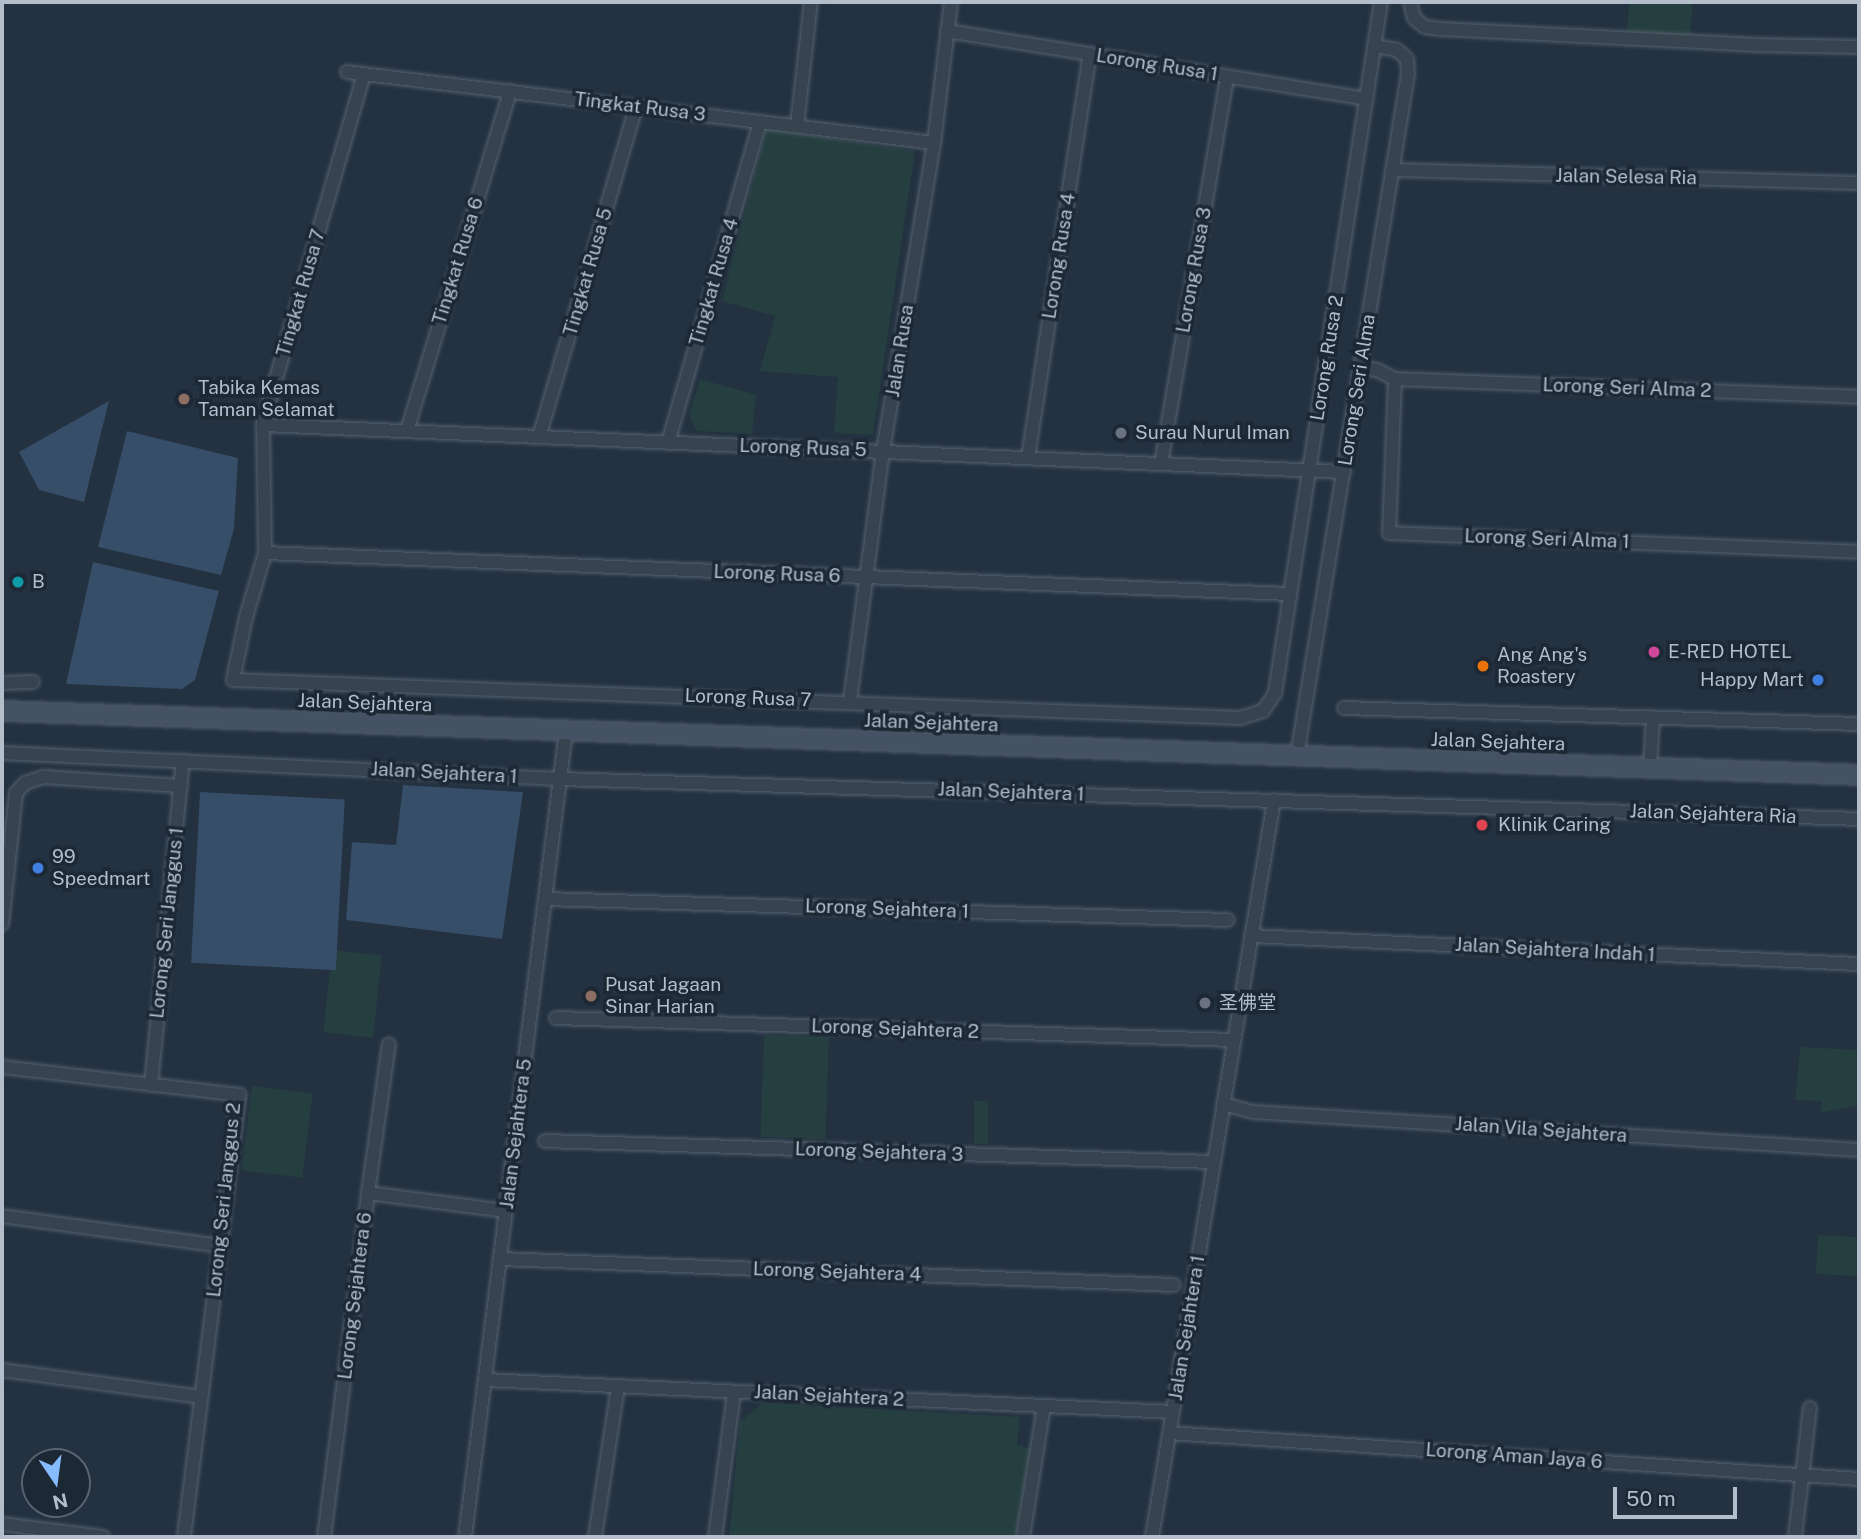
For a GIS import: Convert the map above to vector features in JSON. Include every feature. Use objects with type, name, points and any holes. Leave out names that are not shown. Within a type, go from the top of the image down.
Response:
[{"type":"main road","name":"Jalan Sejahtera","points":[[2,711],[1859,775]]},
{"type":"street","points":[[797,126],[811,2]]},
{"type":"street","name":"Jalan Rusa","points":[[850,701],[883,451],[934,143],[951,2]]},
{"type":"street","name":"Lorong Rusa 2","points":[[1263,711],[1275,693],[1381,2]]},
{"type":"street","points":[[1406,2],[1414,18],[1424,27],[1441,29],[1754,45],[1859,47]]},
{"type":"street","name":"Lorong Rusa 1","points":[[947,31],[1367,99]]},
{"type":"street","name":"Lorong Seri Alma","points":[[1297,755],[1408,74],[1407,60],[1397,50],[1375,46]]},
{"type":"street","name":"Lorong Rusa 4","points":[[1028,458],[1090,54]]},
{"type":"street","name":"Tingkat Rusa 3","points":[[346,72],[934,143]]},
{"type":"street","name":"Tingkat Rusa 7","points":[[233,680],[246,617],[265,553],[263,425],[364,74]]},
{"type":"street","name":"Lorong Rusa 3","points":[[1161,464],[1227,77]]},
{"type":"street","name":"Tingkat Rusa 6","points":[[407,431],[510,92]]},
{"type":"street","name":"Tingkat Rusa 5","points":[[539,437],[636,107]]},
{"type":"street","name":"Tingkat Rusa 4","points":[[668,443],[760,122]]},
{"type":"street","name":"Jalan Selesa Ria","points":[[1392,170],[1859,183]]},
{"type":"street","name":"Lorong Seri Alma 2","points":[[1361,367],[1377,370],[1395,379],[1859,397]]},
{"type":"street","name":"Lorong Seri Alma 1","points":[[1395,379],[1389,533],[1859,552]]},
{"type":"street","name":"Lorong Rusa 5","points":[[263,425],[1344,472]]},
{"type":"street","name":"Lorong Rusa 6","points":[[265,553],[1289,594]]},
{"type":"street","name":"Lorong Rusa 7","points":[[233,680],[850,701],[1240,718],[1263,711]]},
{"type":"street","points":[[2,683],[33,682]]},
{"type":"street","points":[[1344,708],[1859,724]]},
{"type":"street","points":[[1650,768],[1653,717]]},
{"type":"street","name":"Jalan Sejahtera 5","points":[[465,1537],[566,731]]},
{"type":"street","name":"Jalan Sejahtera 1","points":[[2,753],[560,779],[1273,800],[1152,1537]]},
{"type":"street","name":"Lorong Seri Janggus 1","points":[[151,1085],[183,761]]},
{"type":"street","points":[[2,924],[16,793],[24,783],[43,777],[181,786]]},
{"type":"street","name":"Jalan Sejahtera Ria","points":[[1273,800],[1859,819]]},
{"type":"street","name":"Lorong Sejahtera 1","points":[[545,899],[1228,920]]},
{"type":"street","name":"Jalan Sejahtera Indah 1","points":[[1251,936],[1859,964]]},
{"type":"street","name":"Lorong Sejahtera 2","points":[[556,1018],[1234,1040]]},
{"type":"street","points":[[368,1193],[389,1044]]},
{"type":"street","name":"Lorong Seri Janggus 2","points":[[2,1067],[239,1095],[184,1537]]},
{"type":"street","name":"Jalan Vila Sejahtera","points":[[1223,1104],[1253,1112],[1859,1150]]},
{"type":"street","name":"Lorong Sejahtera 3","points":[[545,1141],[1214,1162]]},
{"type":"street","name":"Lorong Sejahtera 6","points":[[324,1537],[368,1193],[506,1211]]},
{"type":"street","points":[[2,1216],[220,1246]]},
{"type":"street","name":"Lorong Sejahtera 4","points":[[500,1259],[1173,1285]]},
{"type":"street","points":[[2,1370],[201,1397]]},
{"type":"street","name":"Jalan Sejahtera 2","points":[[485,1380],[1173,1412]]},
{"type":"street","points":[[595,1537],[618,1387]]},
{"type":"street","points":[[715,1537],[734,1392]]},
{"type":"street","points":[[1023,1537],[1044,1406]]},
{"type":"street","points":[[1795,1537],[1810,1408]]},
{"type":"street","name":"Lorong Aman Jaya 6","points":[[1169,1433],[1859,1479]]},
{"type":"street","points":[[2,1524],[103,1537]]},
{"type":"green space","points":[[1629,2],[1693,2],[1690,37],[1627,32]]},
{"type":"green space","points":[[766,129],[915,151],[873,435],[834,433],[838,377],[760,371],[775,316],[722,301]]},
{"type":"green space","points":[[700,379],[756,395],[752,434],[697,431],[689,416]]},
{"type":"green space","points":[[332,950],[382,955],[373,1038],[323,1033]]},
{"type":"green space","points":[[764,1035],[829,1037],[825,1139],[760,1137]]},
{"type":"green space","points":[[1800,1047],[1859,1050],[1859,1105],[1820,1113],[1822,1101],[1795,1100]]},
{"type":"green space","points":[[252,1086],[313,1093],[302,1178],[242,1170]]},
{"type":"green space","points":[[974,1101],[988,1101],[988,1144],[974,1144]]},
{"type":"green space","points":[[1818,1235],[1859,1237],[1857,1276],[1816,1274]]},
{"type":"green space","points":[[762,1403],[1020,1417],[1017,1445],[1030,1448],[1015,1537],[729,1537],[740,1422]]},
{"type":"water","points":[[109,401],[84,502],[39,490],[19,452]]},
{"type":"water","points":[[127,431],[238,458],[234,529],[221,575],[98,547]]},
{"type":"water","points":[[93,562],[219,591],[195,680],[182,689],[66,684]]},
{"type":"water","points":[[403,785],[523,792],[502,939],[346,920],[352,842],[396,845]]},
{"type":"water","points":[[200,792],[345,800],[336,970],[191,963]]},
{"type":"place","name":"Tabika Kemas Taman Selamat","points":[[184,399]]},
{"type":"place","name":"Surau Nurul Iman","points":[[1121,433]]},
{"type":"place","name":"B","points":[[18,582]]},
{"type":"place","name":"E-RED HOTEL","points":[[1654,652]]},
{"type":"place","name":"Ang Ang's Roastery","points":[[1483,666]]},
{"type":"place","name":"Happy Mart","points":[[1818,680]]},
{"type":"place","name":"Klinik Caring","points":[[1482,825]]},
{"type":"place","name":"99 Speedmart","points":[[38,868]]},
{"type":"place","name":"Pusat Jagaan Sinar Harian","points":[[591,996]]},
{"type":"place","name":"圣佛堂","points":[[1205,1003]]}]
